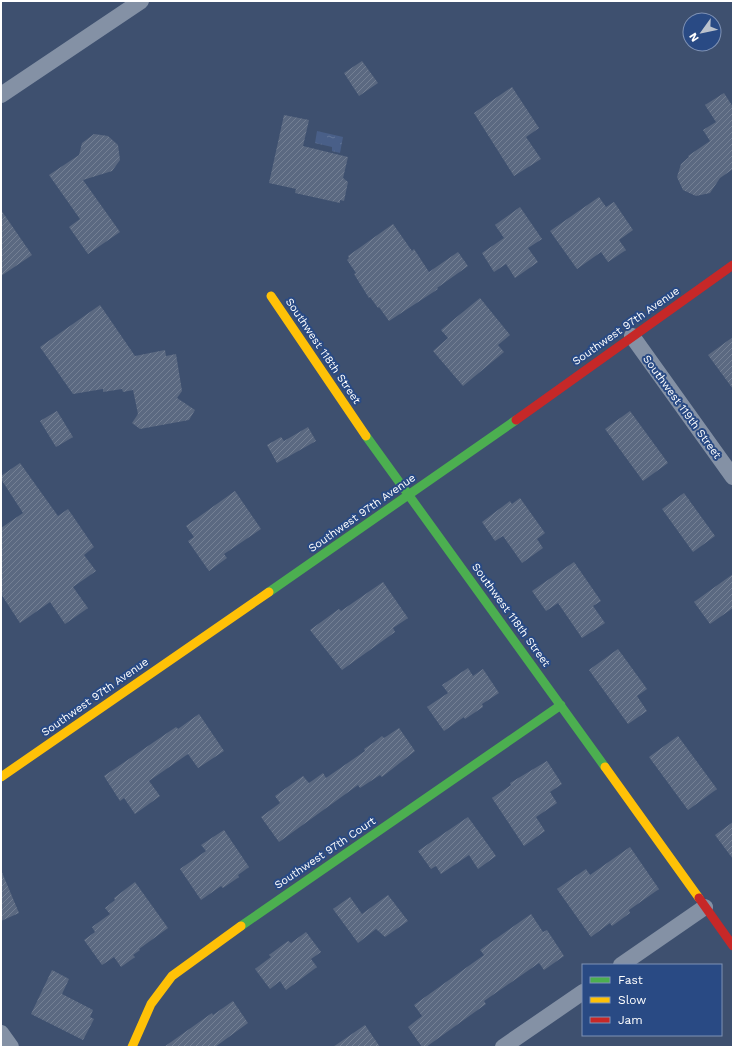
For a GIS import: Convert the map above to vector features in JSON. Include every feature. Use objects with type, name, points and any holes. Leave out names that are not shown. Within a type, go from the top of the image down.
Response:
[{"type":"street","points":[[1,95],[141,1]]},
{"type":"street","name":"Southwest 97th Avenue","points":[[1,777],[409,496],[733,265]]},
{"type":"street","name":"Southwest 118th Street","points":[[271,296],[389,470],[427,519],[733,946]]},
{"type":"street","name":"Southwest 119th Street","points":[[632,336],[733,477]]},
{"type":"street","name":"Southwest 97th Court","points":[[132,1047],[149,1005],[163,985],[178,970],[560,705]]},
{"type":"street","points":[[622,964],[705,907]]},
{"type":"street","points":[[503,1047],[582,993]]},
{"type":"street","points":[[1,1033],[11,1047]]},
{"type":"water","points":[[317,131],[343,137],[340,153],[332,151],[332,147],[315,143]]},
{"type":"building","points":[[362,61],[378,83],[359,96],[344,73]]},
{"type":"building","points":[[512,87],[539,128],[526,137],[541,159],[514,176],[474,113]]},
{"type":"building","points":[[724,93],[733,107],[733,169],[720,178],[710,193],[696,196],[683,190],[677,177],[681,164],[689,157],[688,156],[710,141],[703,130],[716,122],[705,105]]},
{"type":"building","points":[[284,115],[309,120],[303,146],[348,157],[343,178],[348,182],[344,201],[340,200],[340,203],[295,193],[296,189],[269,183]]},
{"type":"building","points":[[94,134],[108,136],[118,145],[120,160],[112,171],[83,180],[120,232],[88,254],[69,227],[80,219],[49,175],[79,155],[82,143]]},
{"type":"building","points":[[599,197],[606,207],[614,202],[633,230],[619,240],[626,250],[608,262],[601,252],[577,269],[550,231]]},
{"type":"building","points":[[520,207],[542,239],[528,248],[538,262],[515,278],[506,264],[494,272],[482,253],[504,238],[495,225]]},
{"type":"building","points":[[1,210],[32,255],[1,276]]},
{"type":"building","points":[[393,224],[412,251],[414,249],[429,272],[458,252],[468,266],[437,288],[438,289],[389,321],[379,307],[378,308],[370,297],[369,298],[354,274],[356,273],[347,260],[349,258],[348,256]]},
{"type":"building","points":[[480,298],[510,335],[498,345],[504,352],[463,386],[433,351],[448,338],[441,330]]},
{"type":"building","points":[[100,305],[135,356],[165,350],[166,356],[176,354],[182,391],[177,398],[195,410],[189,420],[140,429],[132,423],[138,414],[133,390],[123,392],[122,389],[103,392],[103,389],[73,394],[40,347]]},
{"type":"building","points":[[733,337],[733,389],[708,355]]},
{"type":"building","points":[[57,411],[73,437],[56,447],[40,421]]},
{"type":"building","points":[[630,411],[668,463],[643,481],[605,429]]},
{"type":"building","points":[[308,427],[316,441],[277,463],[267,445],[281,437],[284,441]]},
{"type":"building","points":[[20,463],[58,516],[68,509],[94,547],[84,555],[96,571],[73,587],[88,608],[65,624],[50,602],[20,623],[1,594],[1,528],[23,513],[1,479],[1,476]]},
{"type":"building","points":[[235,491],[261,529],[224,554],[227,558],[209,571],[188,541],[194,537],[186,526]]},
{"type":"building","points":[[684,493],[715,536],[693,552],[662,509]]},
{"type":"building","points":[[520,498],[545,533],[537,539],[543,548],[522,563],[503,536],[495,541],[482,522],[510,501],[512,504]]},
{"type":"building","points":[[574,562],[601,601],[593,606],[605,623],[582,638],[558,603],[546,611],[532,591]]},
{"type":"building","points":[[733,574],[733,608],[710,624],[694,602]]},
{"type":"building","points":[[383,582],[408,618],[393,628],[395,632],[342,670],[310,630],[339,609],[341,611]]},
{"type":"building","points":[[618,649],[647,689],[637,696],[647,711],[628,724],[589,670]]},
{"type":"building","points":[[468,668],[473,676],[483,669],[499,693],[482,704],[483,707],[465,719],[464,717],[444,731],[427,707],[448,693],[442,685]]},
{"type":"building","points":[[199,714],[224,751],[198,768],[188,754],[149,781],[160,796],[135,814],[124,798],[120,801],[104,776],[176,727],[178,729]]},
{"type":"building","points":[[399,728],[415,751],[382,777],[380,775],[360,788],[358,785],[279,842],[261,817],[280,803],[275,796],[303,776],[309,783],[323,773],[326,778],[365,751],[364,749],[382,736],[384,738]]},
{"type":"building","points":[[678,736],[717,789],[688,810],[649,757]]},
{"type":"building","points":[[547,761],[562,784],[550,792],[557,803],[536,817],[545,831],[524,846],[492,798],[511,785],[510,783]]},
{"type":"building","points":[[468,817],[496,856],[478,869],[469,855],[441,874],[436,866],[431,869],[418,851]]},
{"type":"building","points":[[733,822],[733,859],[715,835]]},
{"type":"building","points":[[224,830],[249,867],[238,875],[239,877],[223,888],[221,886],[201,900],[180,869],[206,851],[201,845]]},
{"type":"building","points":[[630,847],[659,889],[629,910],[630,913],[612,926],[610,923],[591,937],[557,889],[586,869],[590,875]]},
{"type":"building","points":[[1,870],[19,913],[1,921]]},
{"type":"building","points":[[135,882],[168,928],[139,949],[140,950],[133,955],[135,957],[121,967],[114,957],[102,965],[84,940],[95,932],[92,927],[110,914],[105,908],[115,900],[114,898]]},
{"type":"building","points":[[388,895],[408,921],[385,937],[376,929],[358,943],[333,909],[350,897],[362,914]]},
{"type":"building","points":[[531,914],[543,932],[547,930],[564,956],[544,970],[539,963],[484,1001],[486,1004],[426,1047],[422,1047],[408,1027],[422,1016],[414,1005],[484,955],[480,950]]},
{"type":"building","points":[[306,932],[321,952],[311,959],[317,967],[286,990],[280,981],[270,989],[255,969],[271,957],[269,955],[288,941],[291,943]]},
{"type":"building","points":[[52,970],[69,979],[62,994],[93,1010],[90,1017],[94,1019],[83,1040],[31,1014]]},
{"type":"building","points":[[233,1001],[248,1023],[215,1047],[164,1047],[212,1013],[213,1015]]},
{"type":"building","points":[[365,1025],[380,1047],[333,1047]]},
{"type":"traffic: fast","points":[[269,592],[516,420]]},
{"type":"traffic: fast","points":[[366,436],[605,767]]},
{"type":"traffic: fast","points":[[241,926],[561,705]]},
{"type":"traffic: slow","points":[[271,296],[366,436]]},
{"type":"traffic: slow","points":[[1,777],[269,592]]},
{"type":"traffic: slow","points":[[605,767],[699,898]]},
{"type":"traffic: slow","points":[[132,1047],[151,1004],[172,976],[241,926]]},
{"type":"traffic: jam","points":[[516,420],[733,265]]},
{"type":"traffic: jam","points":[[699,898],[733,946]]}]
